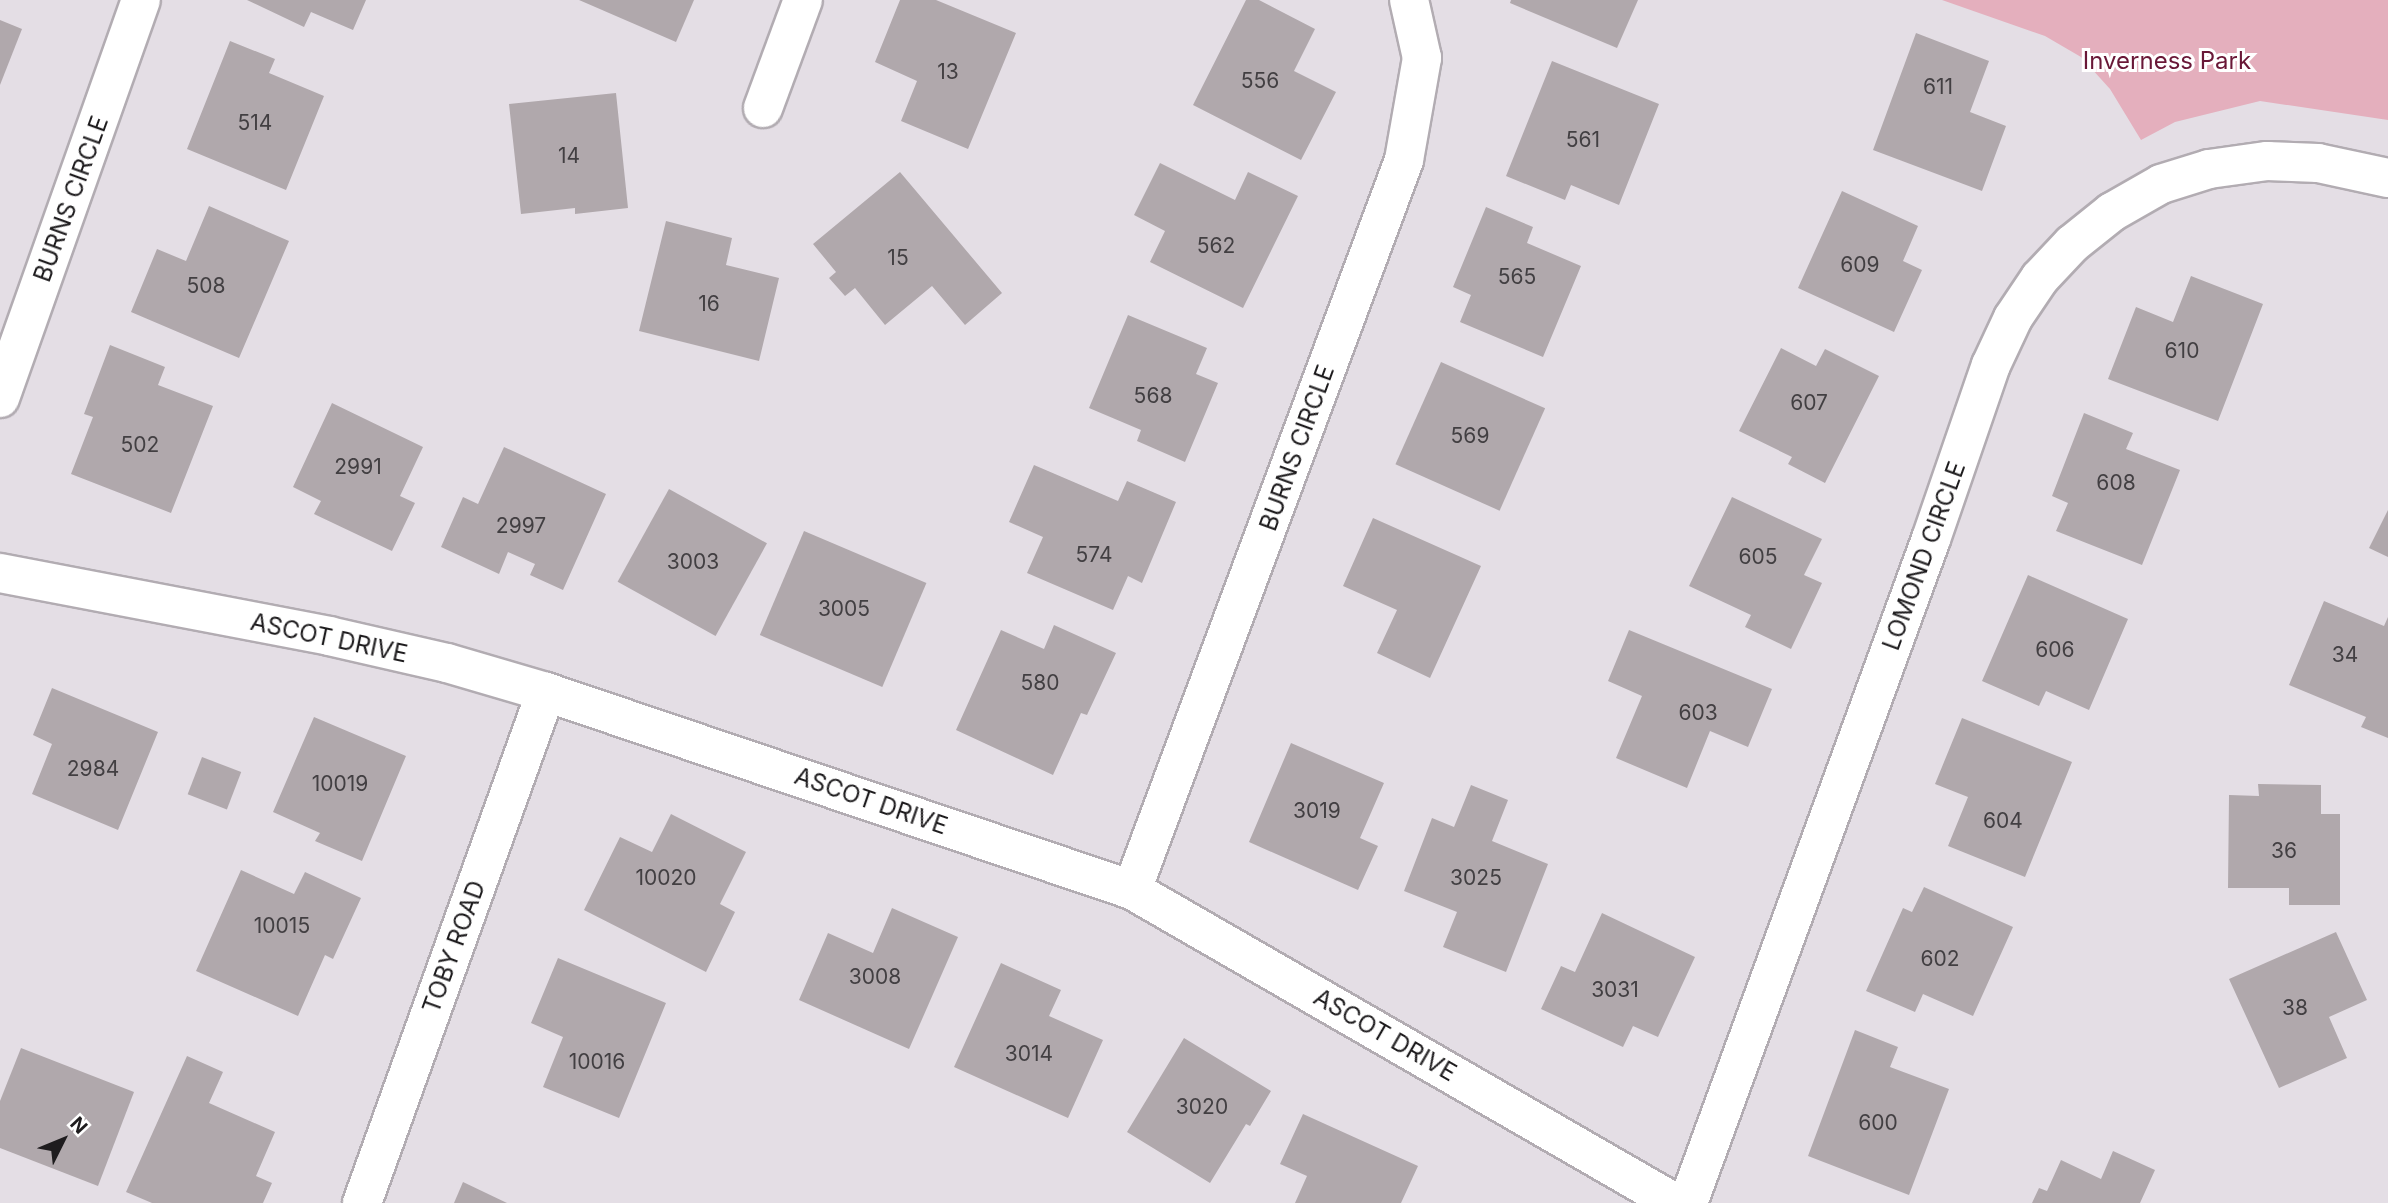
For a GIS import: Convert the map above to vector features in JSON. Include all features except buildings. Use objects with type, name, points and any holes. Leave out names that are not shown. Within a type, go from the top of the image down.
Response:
[{"type":"street","name":"BURNS CIRCLE","points":[[0,398],[141,0]]},
{"type":"street","points":[[763,108],[803,0]]},
{"type":"street","name":"BURNS CIRCLE","points":[[1132,890],[1404,160],[1422,58],[1409,0]]},
{"type":"street","name":"LOMOND CIRCLE","points":[[1688,1203],[1926,552],[1991,365],[2013,318],[2040,278],[2072,244],[2112,212],[2161,184],[2209,169],[2267,161],[2305,163],[2388,178]]},
{"type":"street","name":"ASCOT DRIVE","points":[[0,573],[329,636],[447,663],[546,692],[1132,890],[1675,1203]]},
{"type":"street","name":"TOBY ROAD","points":[[362,1203],[546,692]]},
{"type":"green space","name":"Inverness Park","points":[[1942,0],[2388,0],[2388,120],[2260,101],[2175,122],[2141,140],[2110,89],[2081,57],[2045,36]]}]
